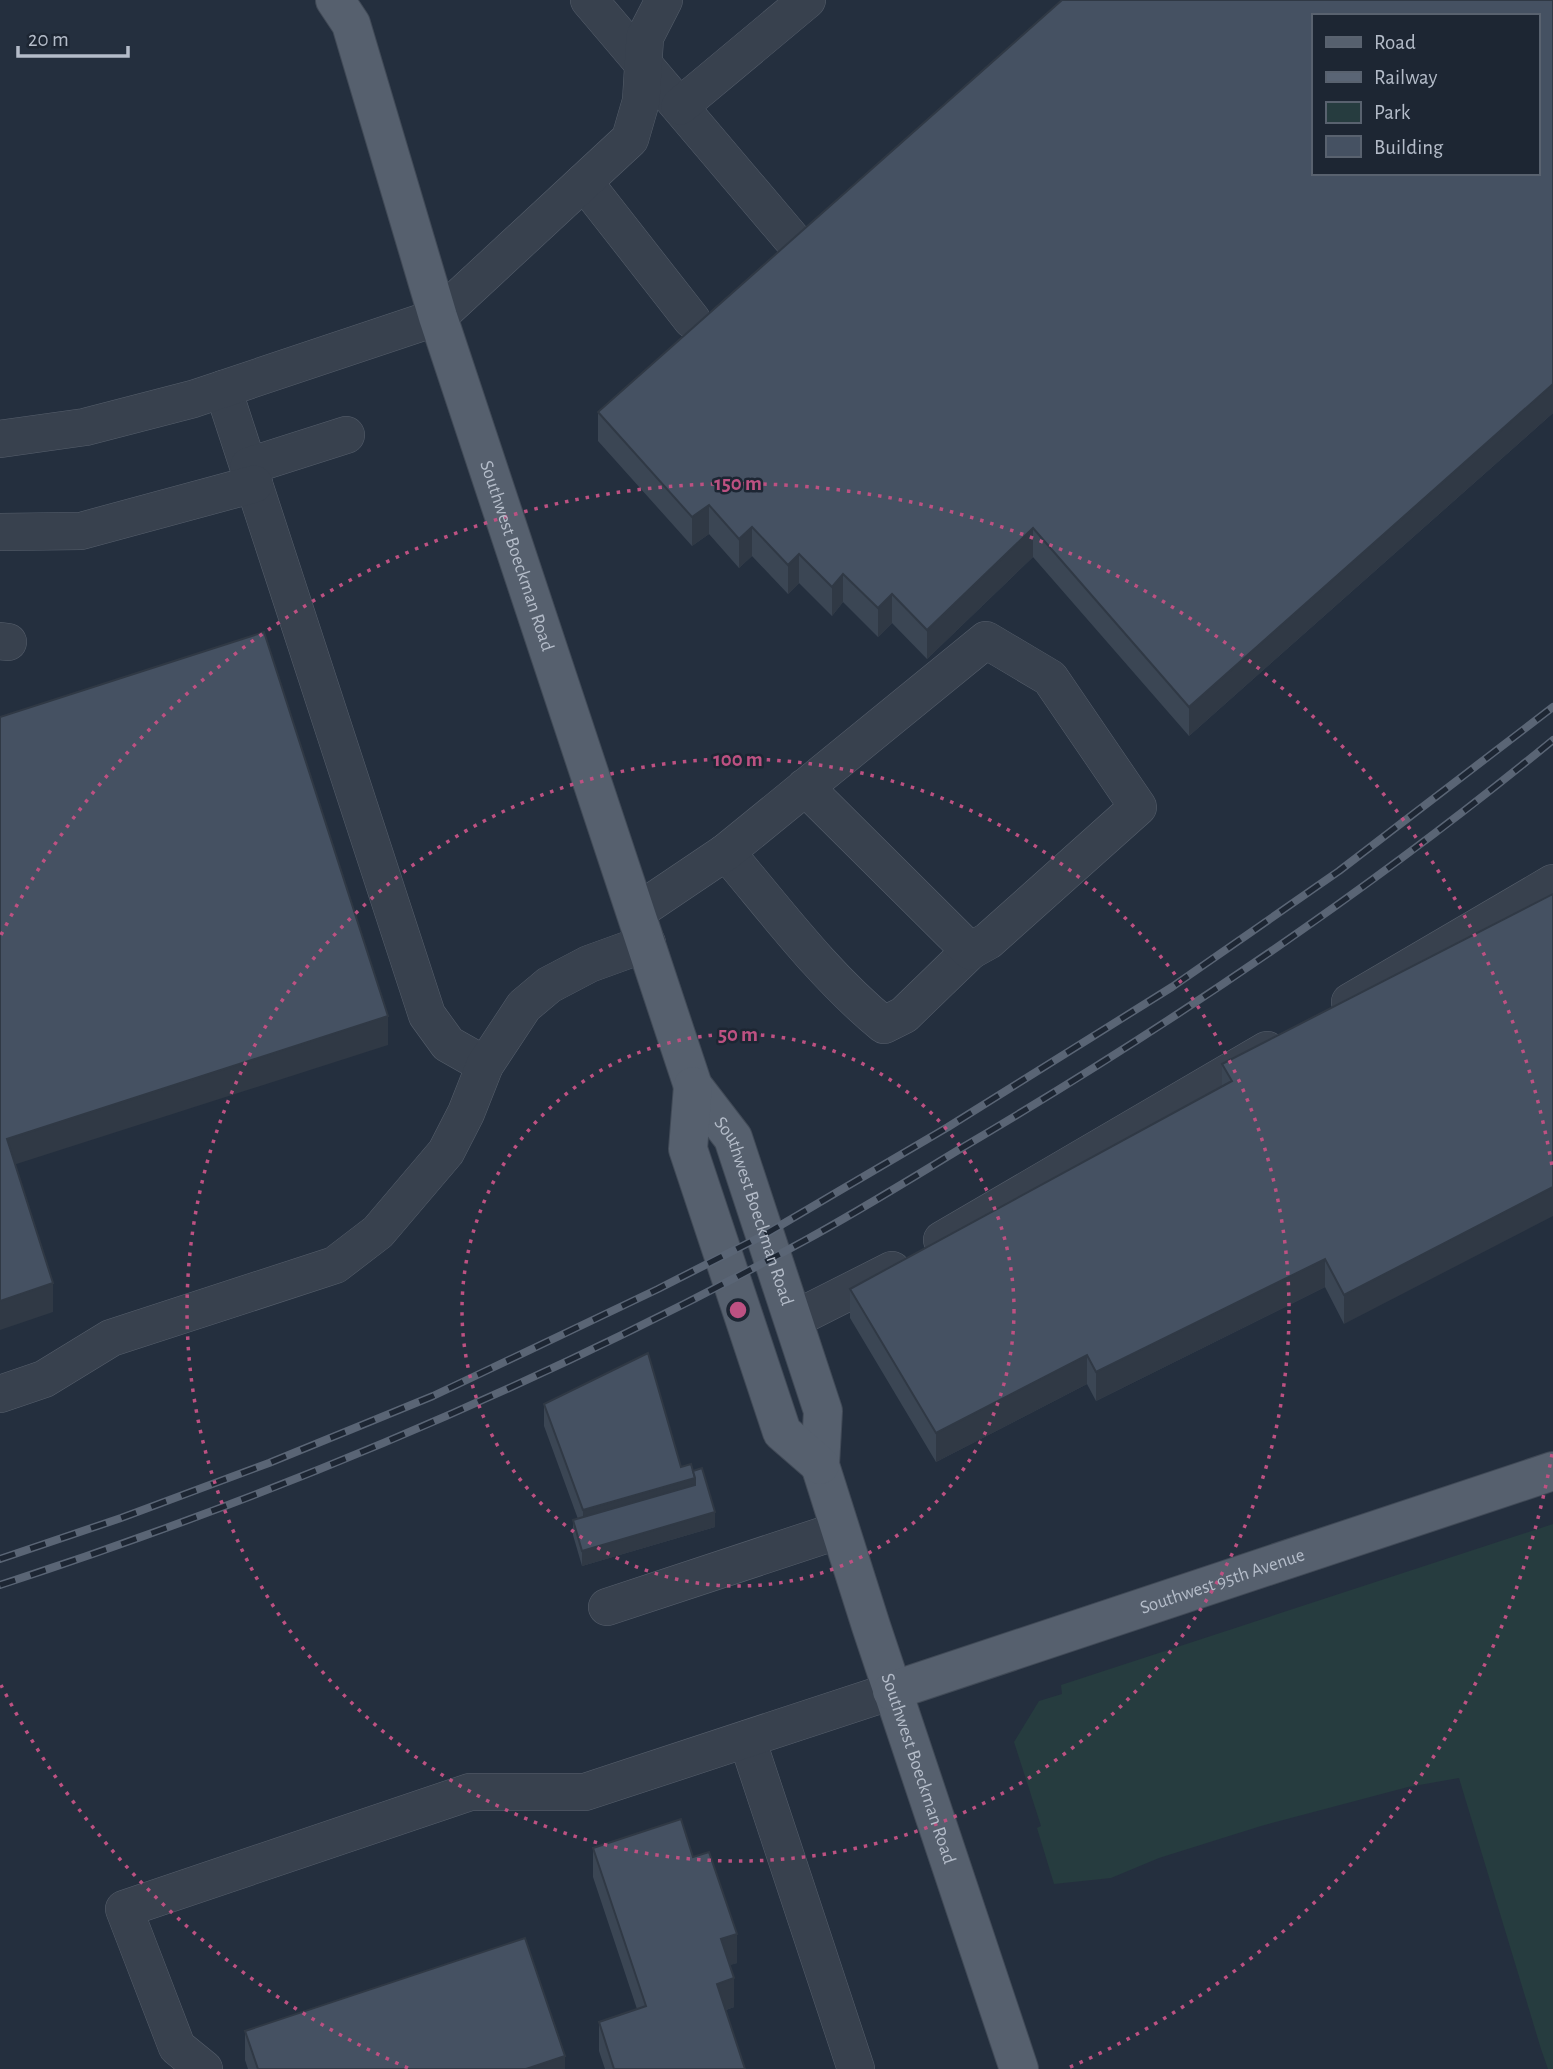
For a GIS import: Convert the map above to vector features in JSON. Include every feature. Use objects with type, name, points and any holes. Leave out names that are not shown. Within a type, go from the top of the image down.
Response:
[{"type":"main road","name":"Southwest Boeckman Road","points":[[349,8],[438,317],[693,1086],[733,1138],[823,1411],[820,1465],[892,1691],[1019,2069]]},
{"type":"main road","name":"Southwest Boeckman Road","points":[[693,1086],[688,1149],[782,1432],[820,1465]]},
{"type":"main road","name":"Southwest 95th Avenue","points":[[892,1691],[1553,1471]]},
{"type":"lane","points":[[589,0],[796,244]]},
{"type":"lane","points":[[0,439],[85,427],[192,399],[438,317],[630,139],[641,101],[645,37],[664,0]]},
{"type":"lane","points":[[680,106],[807,0]]},
{"type":"lane","points":[[584,182],[692,320]]},
{"type":"lane","points":[[223,389],[427,1014],[448,1044],[485,1065]]},
{"type":"lane","points":[[0,532],[81,531],[251,475],[346,435]]},
{"type":"lane","points":[[0,1394],[44,1379],[111,1338],[335,1265],[378,1232],[446,1152],[466,1113],[485,1065],[524,1006],[549,985],[589,964],[642,927],[726,852],[986,640],[1050,678],[1138,807],[988,941],[970,951],[904,1015],[884,1025],[852,996],[726,852]]},
{"type":"lane","points":[[805,787],[970,951]]},
{"type":"lane","points":[[793,1320],[868,1283],[1553,883]]},
{"type":"lane","points":[[607,1607],[840,1530]]},
{"type":"lane","points":[[204,2069],[177,2047],[124,1909],[470,1793],[585,1793],[892,1691]]},
{"type":"lane","points":[[747,1739],[856,2069]]},
{"type":"green space","points":[[1553,1524],[1553,2069],[1548,2069],[1541,2049],[1459,1778],[1408,1787],[1261,1826],[1159,1858],[1111,1878],[1054,1884],[1037,1828],[1041,1826],[1014,1742],[1039,1701],[1062,1694],[1061,1685]]},
{"type":"building","points":[[1062,0],[1553,0],[1553,384],[1189,707],[1033,528],[927,630],[892,594],[878,608],[843,574],[832,587],[799,554],[788,565],[752,527],[739,539],[709,505],[692,517],[598,412]]},
{"type":"building","points":[[264,632],[388,1016],[7,1139],[53,1283],[0,1301],[0,717]]},
{"type":"building","points":[[1553,894],[1553,1187],[1344,1295],[1325,1259],[1096,1372],[1087,1355],[936,1433],[850,1289],[1232,1081],[1222,1064]]},
{"type":"building","points":[[648,1353],[681,1467],[691,1464],[695,1478],[583,1510],[544,1404]]},
{"type":"building","points":[[702,1468],[715,1512],[582,1551],[573,1520],[695,1485],[693,1471]]},
{"type":"building","points":[[681,1819],[693,1857],[709,1852],[737,1934],[721,1939],[734,1978],[717,1984],[745,2069],[614,2069],[599,2022],[646,2006],[593,1848]]},
{"type":"building","points":[[525,1938],[565,2056],[526,2069],[258,2069],[245,2031]]},
{"type":"railway","points":[[0,1559],[269,1463],[433,1396],[658,1289],[764,1235],[948,1127],[1172,987],[1339,871],[1553,707]]},
{"type":"railway","points":[[0,1585],[207,1513],[410,1432],[609,1341],[804,1241],[1042,1100],[1193,1004],[1340,903],[1553,740]]}]
